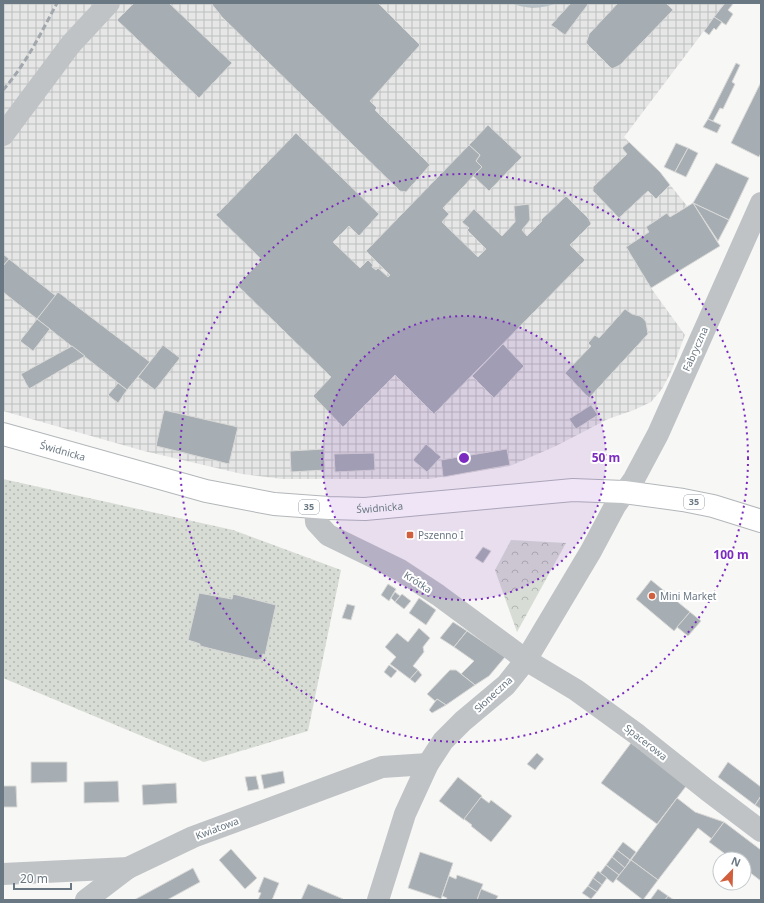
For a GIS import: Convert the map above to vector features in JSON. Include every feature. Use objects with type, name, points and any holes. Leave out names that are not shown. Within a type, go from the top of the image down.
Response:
[{"type":"main road","name":"Świdnicka","points":[[3,434],[206,491],[274,504],[365,509],[573,490],[624,492],[698,503],[713,506],[761,521]]},
{"type":"street","points":[[3,135],[71,44],[109,3]]},
{"type":"street","name":"Fabryczna","points":[[624,492],[634,478],[658,434],[761,202]]},
{"type":"street","name":"Słoneczna","points":[[378,900],[405,814],[428,764],[444,741],[463,721],[506,685],[526,660],[591,551],[624,492]]},
{"type":"street","name":"Krótka","points":[[315,507],[316,522],[328,535],[400,570],[438,595],[526,660]]},
{"type":"street","name":"Spacerowa","points":[[526,660],[576,690],[638,735],[761,831]]},
{"type":"street","name":"Kwiatowa","points":[[3,874],[128,868],[193,837],[382,767],[428,764]]},
{"type":"street","points":[[86,900],[128,868]]},
{"type":"shaded area","points":[[3,3],[725,3],[624,137],[660,172],[687,206],[670,217],[667,213],[646,227],[649,232],[626,247],[651,288],[685,335],[671,372],[662,389],[651,402],[608,419],[556,446],[510,466],[429,479],[282,479],[242,474],[144,451],[3,411]]},
{"type":"shaded area","points":[[511,3],[557,3],[534,8]]},
{"type":"green space","points":[[3,479],[233,530],[341,570],[308,731],[204,762],[3,678]]},
{"type":"green space","points":[[511,540],[566,543],[517,632],[495,570]]},
{"type":"building","points":[[134,3],[169,3],[232,63],[199,98],[117,20]]},
{"type":"building","points":[[211,3],[378,3],[420,45],[370,101],[377,108],[375,110],[430,165],[406,192],[400,191],[222,17]]},
{"type":"building","points":[[571,3],[589,3],[565,35],[551,25]]},
{"type":"building","points":[[618,3],[666,3],[673,10],[620,65],[612,69],[586,43],[589,34]]},
{"type":"building","points":[[725,3],[733,4],[728,10],[733,14],[726,25],[714,17]]},
{"type":"building","points":[[714,17],[722,22],[716,30],[714,28],[709,35],[704,31]]},
{"type":"building","points":[[736,63],[740,65],[732,82],[735,84],[723,109],[720,108],[713,121],[708,119]]},
{"type":"building","points":[[761,82],[761,153],[759,157],[731,143]]},
{"type":"building","points":[[708,119],[721,125],[717,133],[703,127]]},
{"type":"building","points":[[488,125],[522,157],[489,191],[473,176],[482,167],[476,161],[480,155],[469,145]]},
{"type":"building","points":[[296,133],[379,214],[359,236],[349,226],[333,242],[360,268],[368,260],[373,265],[372,267],[376,270],[378,268],[388,277],[390,275],[366,251],[469,145],[480,155],[476,161],[482,167],[443,208],[449,214],[442,222],[478,257],[486,249],[467,230],[469,228],[462,222],[474,209],[502,236],[515,222],[514,206],[529,204],[530,220],[522,230],[527,236],[566,196],[589,219],[591,224],[570,245],[585,260],[434,414],[395,375],[343,427],[313,396],[331,377],[237,285],[262,260],[216,215]]},
{"type":"building","points":[[629,142],[660,172],[670,185],[656,199],[648,191],[619,218],[593,191],[593,187],[627,154],[622,148]]},
{"type":"building","points":[[676,143],[688,148],[675,172],[664,167]]},
{"type":"building","points":[[688,148],[698,153],[686,177],[675,172]]},
{"type":"building","points":[[716,163],[749,178],[729,220],[693,203]]},
{"type":"building","points":[[693,203],[729,220],[718,241]]},
{"type":"building","points":[[693,203],[720,246],[651,288],[626,247],[649,232],[646,227],[667,213],[670,217]]},
{"type":"building","points":[[3,254],[9,259],[3,266]]},
{"type":"building","points":[[9,259],[56,296],[37,319],[3,292],[3,266]]},
{"type":"building","points":[[58,292],[150,362],[127,390],[37,319]]},
{"type":"building","points":[[625,309],[644,319],[648,334],[589,398],[565,373],[591,346],[588,343],[595,335],[599,338]]},
{"type":"building","points":[[37,319],[50,329],[33,351],[20,341]]},
{"type":"building","points":[[503,344],[524,366],[494,398],[472,376]]},
{"type":"building","points":[[163,345],[180,358],[155,390],[138,377]]},
{"type":"building","points":[[72,346],[85,356],[29,389],[21,374]]},
{"type":"building","points":[[118,383],[127,390],[118,403],[108,395]]},
{"type":"building","points":[[591,405],[598,415],[576,429],[569,419]]},
{"type":"building","points":[[164,410],[238,427],[229,464],[156,446]]},
{"type":"building","points":[[426,444],[441,457],[427,472],[413,460]]},
{"type":"building","points":[[324,449],[325,470],[291,472],[290,451]]},
{"type":"building","points":[[507,449],[510,465],[443,477],[441,460]]},
{"type":"building","points":[[374,453],[375,470],[335,472],[334,454]]},
{"type":"building","points":[[483,547],[491,551],[483,563],[475,558]]},
{"type":"building","points":[[651,580],[690,612],[674,631],[636,599]]},
{"type":"building","points":[[388,584],[396,589],[389,601],[381,595]]},
{"type":"building","points":[[395,592],[400,596],[395,602],[391,598]]},
{"type":"building","points":[[199,593],[232,599],[233,594],[276,605],[265,655],[263,654],[262,659],[257,660],[200,646],[200,644],[188,640]]},
{"type":"building","points":[[402,594],[411,601],[404,609],[395,602]]},
{"type":"building","points":[[419,598],[436,610],[426,625],[409,613]]},
{"type":"building","points":[[347,604],[355,606],[351,620],[342,618]]},
{"type":"building","points":[[690,612],[701,621],[688,636],[677,627]]},
{"type":"building","points":[[453,622],[467,631],[454,647],[440,638]]},
{"type":"building","points":[[419,628],[430,638],[423,647],[424,652],[413,666],[418,670],[410,679],[390,664],[396,657],[385,647],[397,633],[408,642]]},
{"type":"building","points":[[467,631],[505,657],[489,676],[475,685],[461,674],[474,661],[454,647]]},
{"type":"building","points":[[389,665],[397,671],[391,678],[384,672]]},
{"type":"building","points":[[418,670],[422,675],[415,683],[410,679]]},
{"type":"building","points":[[450,670],[456,670],[475,685],[446,705],[437,699],[435,701],[427,694]]},
{"type":"building","points":[[437,699],[446,705],[432,713],[429,710]]},
{"type":"building","points":[[631,743],[687,785],[657,824],[601,783]]},
{"type":"building","points":[[537,753],[544,759],[535,770],[527,764]]},
{"type":"building","points":[[31,762],[67,762],[67,782],[31,783]]},
{"type":"building","points":[[728,762],[761,787],[761,796],[755,805],[718,777]]},
{"type":"building","points":[[283,771],[285,783],[264,789],[261,775]]},
{"type":"building","points":[[256,776],[259,789],[248,791],[245,777]]},
{"type":"building","points":[[458,777],[482,796],[464,820],[439,801]]},
{"type":"building","points":[[118,781],[119,802],[84,803],[84,782]]},
{"type":"building","points":[[176,783],[177,803],[143,805],[142,785]]},
{"type":"building","points":[[3,786],[16,786],[17,807],[3,807]]},
{"type":"building","points":[[761,796],[761,809],[755,805]]},
{"type":"building","points":[[481,797],[489,803],[491,800],[512,816],[491,842],[464,819]]},
{"type":"building","points":[[677,798],[695,812],[724,822],[712,839],[698,828],[658,880],[631,860]]},
{"type":"building","points":[[724,822],[761,850],[761,881],[752,874],[752,851],[721,851],[709,842]]},
{"type":"building","points":[[623,842],[636,852],[630,860],[617,850]]},
{"type":"building","points":[[231,849],[257,878],[245,889],[219,860]]},
{"type":"building","points":[[617,850],[630,860],[625,868],[612,857]]},
{"type":"building","points":[[420,852],[453,863],[441,899],[408,888]]},
{"type":"building","points":[[612,857],[625,868],[619,875],[606,865]]},
{"type":"building","points":[[631,860],[658,880],[643,900],[616,879]]},
{"type":"building","points":[[606,865],[619,875],[613,883],[600,873]]},
{"type":"building","points":[[193,868],[200,882],[167,900],[134,900]]},
{"type":"building","points":[[598,871],[607,878],[602,885],[593,878]]},
{"type":"building","points":[[457,875],[483,884],[477,900],[446,900],[447,898],[442,896],[449,876],[456,879]]},
{"type":"building","points":[[264,877],[279,883],[272,900],[258,900],[261,893],[258,892]]},
{"type":"building","points":[[593,878],[602,885],[597,892],[588,886]]},
{"type":"building","points":[[308,884],[343,899],[301,900]]},
{"type":"building","points":[[588,886],[597,892],[591,899],[582,893]]},
{"type":"building","points":[[481,889],[498,896],[496,900],[477,900]]},
{"type":"building","points":[[658,889],[668,896],[665,900],[650,900]]},
{"type":"building","points":[[668,896],[674,900],[665,900]]},
{"type":"railway","points":[[3,90],[26,59],[57,3]]},
{"type":"place","name":"Pszenno I","points":[[410,535]]},
{"type":"place","name":"Mini Market","points":[[652,596]]}]
